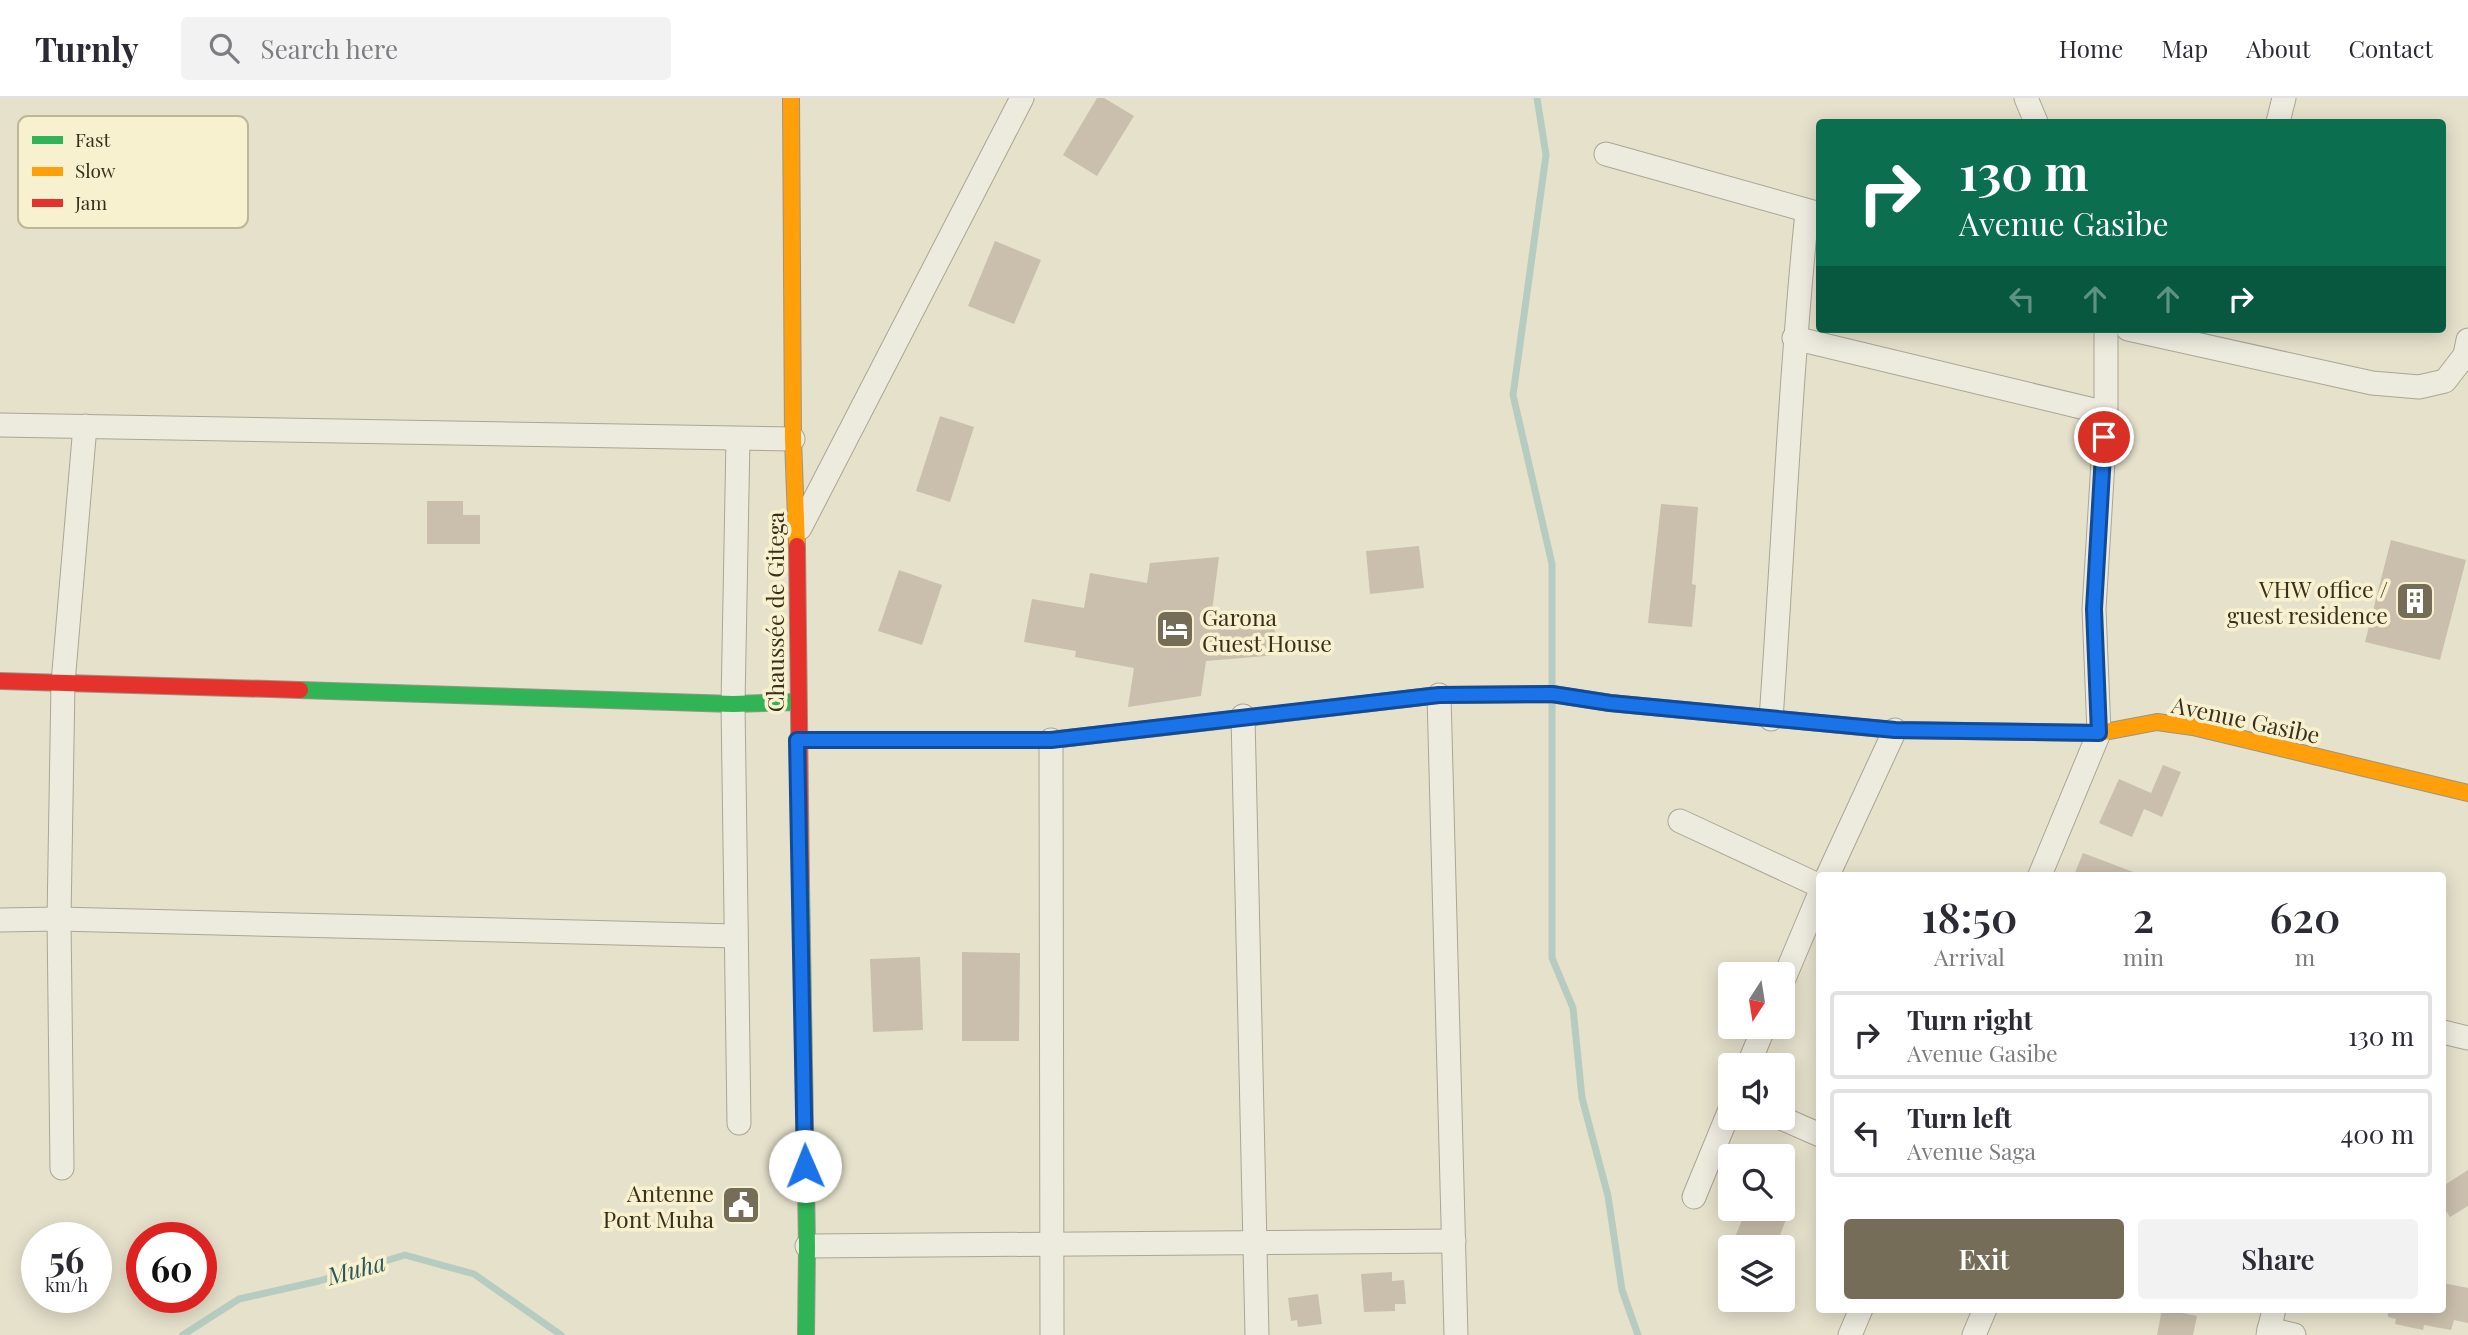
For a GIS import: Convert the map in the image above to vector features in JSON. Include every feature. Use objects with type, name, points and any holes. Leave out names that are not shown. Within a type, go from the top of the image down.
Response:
[{"type":"street","name":"Chaussée de Gitega","points":[[791,98],[793,439],[797,534],[797,740],[807,1246],[806,1335]]},
{"type":"street","points":[[797,534],[1022,98]]},
{"type":"street","points":[[2026,98],[2035,119]]},
{"type":"street","points":[[2279,119],[2284,98]]},
{"type":"street","points":[[1605,153],[1814,213],[1794,338],[1789,457],[1771,719]]},
{"type":"street","points":[[2041,872],[2099,733],[2094,609],[2106,412],[2106,333]]},
{"type":"street","points":[[2146,333],[2372,383],[2419,387],[2445,381],[2465,355],[2468,340]]},
{"type":"street","points":[[1794,338],[2106,412]]},
{"type":"street","points":[[0,425],[793,439]]},
{"type":"street","points":[[62,1168],[59,919],[63,683],[85,426]]},
{"type":"street","points":[[738,439],[733,704],[739,1124]]},
{"type":"street","points":[[0,681],[733,704],[797,702]]},
{"type":"street","name":"Avenue Gasibe","points":[[797,740],[1051,740],[1439,695],[1552,694],[1610,703],[1895,730],[2099,733],[2157,722],[2193,727],[2468,793]]},
{"type":"street","points":[[1439,695],[1456,1335]]},
{"type":"street","points":[[1242,716],[1257,1335]]},
{"type":"street","points":[[1829,872],[1895,730]]},
{"type":"street","points":[[1051,740],[1052,1335]]},
{"type":"street","points":[[1680,821],[1816,884]]},
{"type":"street","points":[[1791,962],[1816,903]]},
{"type":"street","points":[[0,920],[59,919],[735,936]]},
{"type":"street","points":[[2446,1033],[2468,1038]]},
{"type":"street","points":[[1795,1124],[1816,1133]]},
{"type":"street","points":[[1693,1197],[1721,1130]]},
{"type":"street","points":[[807,1246],[1454,1241]]},
{"type":"street","points":[[1850,1335],[1859,1313]]},
{"type":"street","points":[[1974,1335],[1982,1313]]},
{"type":"street","points":[[2270,1324],[2294,1335]]},
{"type":"building","points":[[1097,98],[1104,98],[1134,116],[1097,176],[1063,155]]},
{"type":"building","points":[[995,241],[1041,260],[1014,324],[968,306]]},
{"type":"building","points":[[940,416],[974,427],[950,502],[916,491]]},
{"type":"building","points":[[427,501],[463,501],[463,515],[480,515],[480,544],[427,544]]},
{"type":"building","points":[[1661,504],[1698,507],[1692,584],[1696,585],[1692,627],[1648,623]]},
{"type":"building","name":"VHW office / guest residence","points":[[2391,540],[2466,560],[2440,660],[2365,642]]},
{"type":"building","points":[[1419,546],[1424,588],[1370,594],[1366,551]]},
{"type":"building","points":[[1219,557],[1210,626],[1274,621],[1277,655],[1206,661],[1201,696],[1128,707],[1134,668],[1075,657],[1076,651],[1024,642],[1032,599],[1084,608],[1090,573],[1147,583],[1150,563]]},
{"type":"building","points":[[899,570],[942,585],[922,645],[878,631]]},
{"type":"building","points":[[2163,765],[2181,772],[2162,817],[2144,809],[2132,837],[2099,823],[2119,779],[2151,793]]},
{"type":"building","points":[[2083,853],[2133,872],[2075,872]]},
{"type":"building","points":[[962,952],[1020,953],[1019,1041],[962,1041]]},
{"type":"building","points":[[920,957],[923,1030],[873,1032],[870,959]]},
{"type":"building","points":[[2468,1170],[2468,1206],[2450,1217],[2446,1211],[2446,1184]]},
{"type":"building","points":[[753,1188],[756,1217],[727,1220],[724,1190]]},
{"type":"building","points":[[1742,1221],[1785,1221],[1780,1235],[1736,1235]]},
{"type":"building","points":[[1392,1272],[1392,1281],[1404,1280],[1406,1304],[1395,1304],[1395,1311],[1364,1312],[1361,1274]]},
{"type":"building","points":[[2446,1284],[2468,1288],[2468,1323],[2454,1320],[2451,1330],[2424,1325],[2423,1330],[2395,1324],[2396,1319],[2388,1317],[2388,1313],[2446,1313]]},
{"type":"building","points":[[1318,1294],[1322,1324],[1298,1327],[1297,1320],[1291,1321],[1288,1298]]},
{"type":"building","points":[[2161,1313],[2197,1316],[2193,1335],[2157,1335]]},
{"type":"waterway","points":[[1537,98],[1546,155],[1513,395],[1552,564],[1552,685]]},
{"type":"waterway","points":[[1552,704],[1552,958],[1573,1008],[1582,1098],[1608,1196],[1622,1290],[1638,1335]]},
{"type":"waterway","name":"Muha","points":[[183,1335],[239,1299],[319,1281],[405,1255],[474,1274],[561,1335]]},
{"type":"traffic: fast","points":[[300,690],[733,704],[797,702]]},
{"type":"traffic: fast","points":[[1253,717],[1439,695],[1552,694],[1610,703],[1893,730]]},
{"type":"traffic: fast","points":[[801,885],[806,1335]]},
{"type":"traffic: slow","points":[[791,98],[793,439],[797,546]]},
{"type":"traffic: slow","points":[[798,740],[1051,740],[1253,717]]},
{"type":"traffic: slow","points":[[1893,730],[2099,733],[2157,722],[2193,727],[2468,793]]},
{"type":"traffic: jam","points":[[797,546],[801,885]]},
{"type":"traffic: jam","points":[[0,681],[300,690]]},
{"type":"place","name":"VHW office / guest residence","points":[[2415,601]]},
{"type":"place","name":"Garona Guest House","points":[[1175,629]]},
{"type":"place","name":"Antenne Pont Muha","points":[[741,1205]]},
{"type":"route","points":[[805,1166],[797,740],[1051,740],[1439,695],[1494,694],[1552,694],[1610,703],[1895,730],[2099,733],[2094,609],[2104,437]]}]
